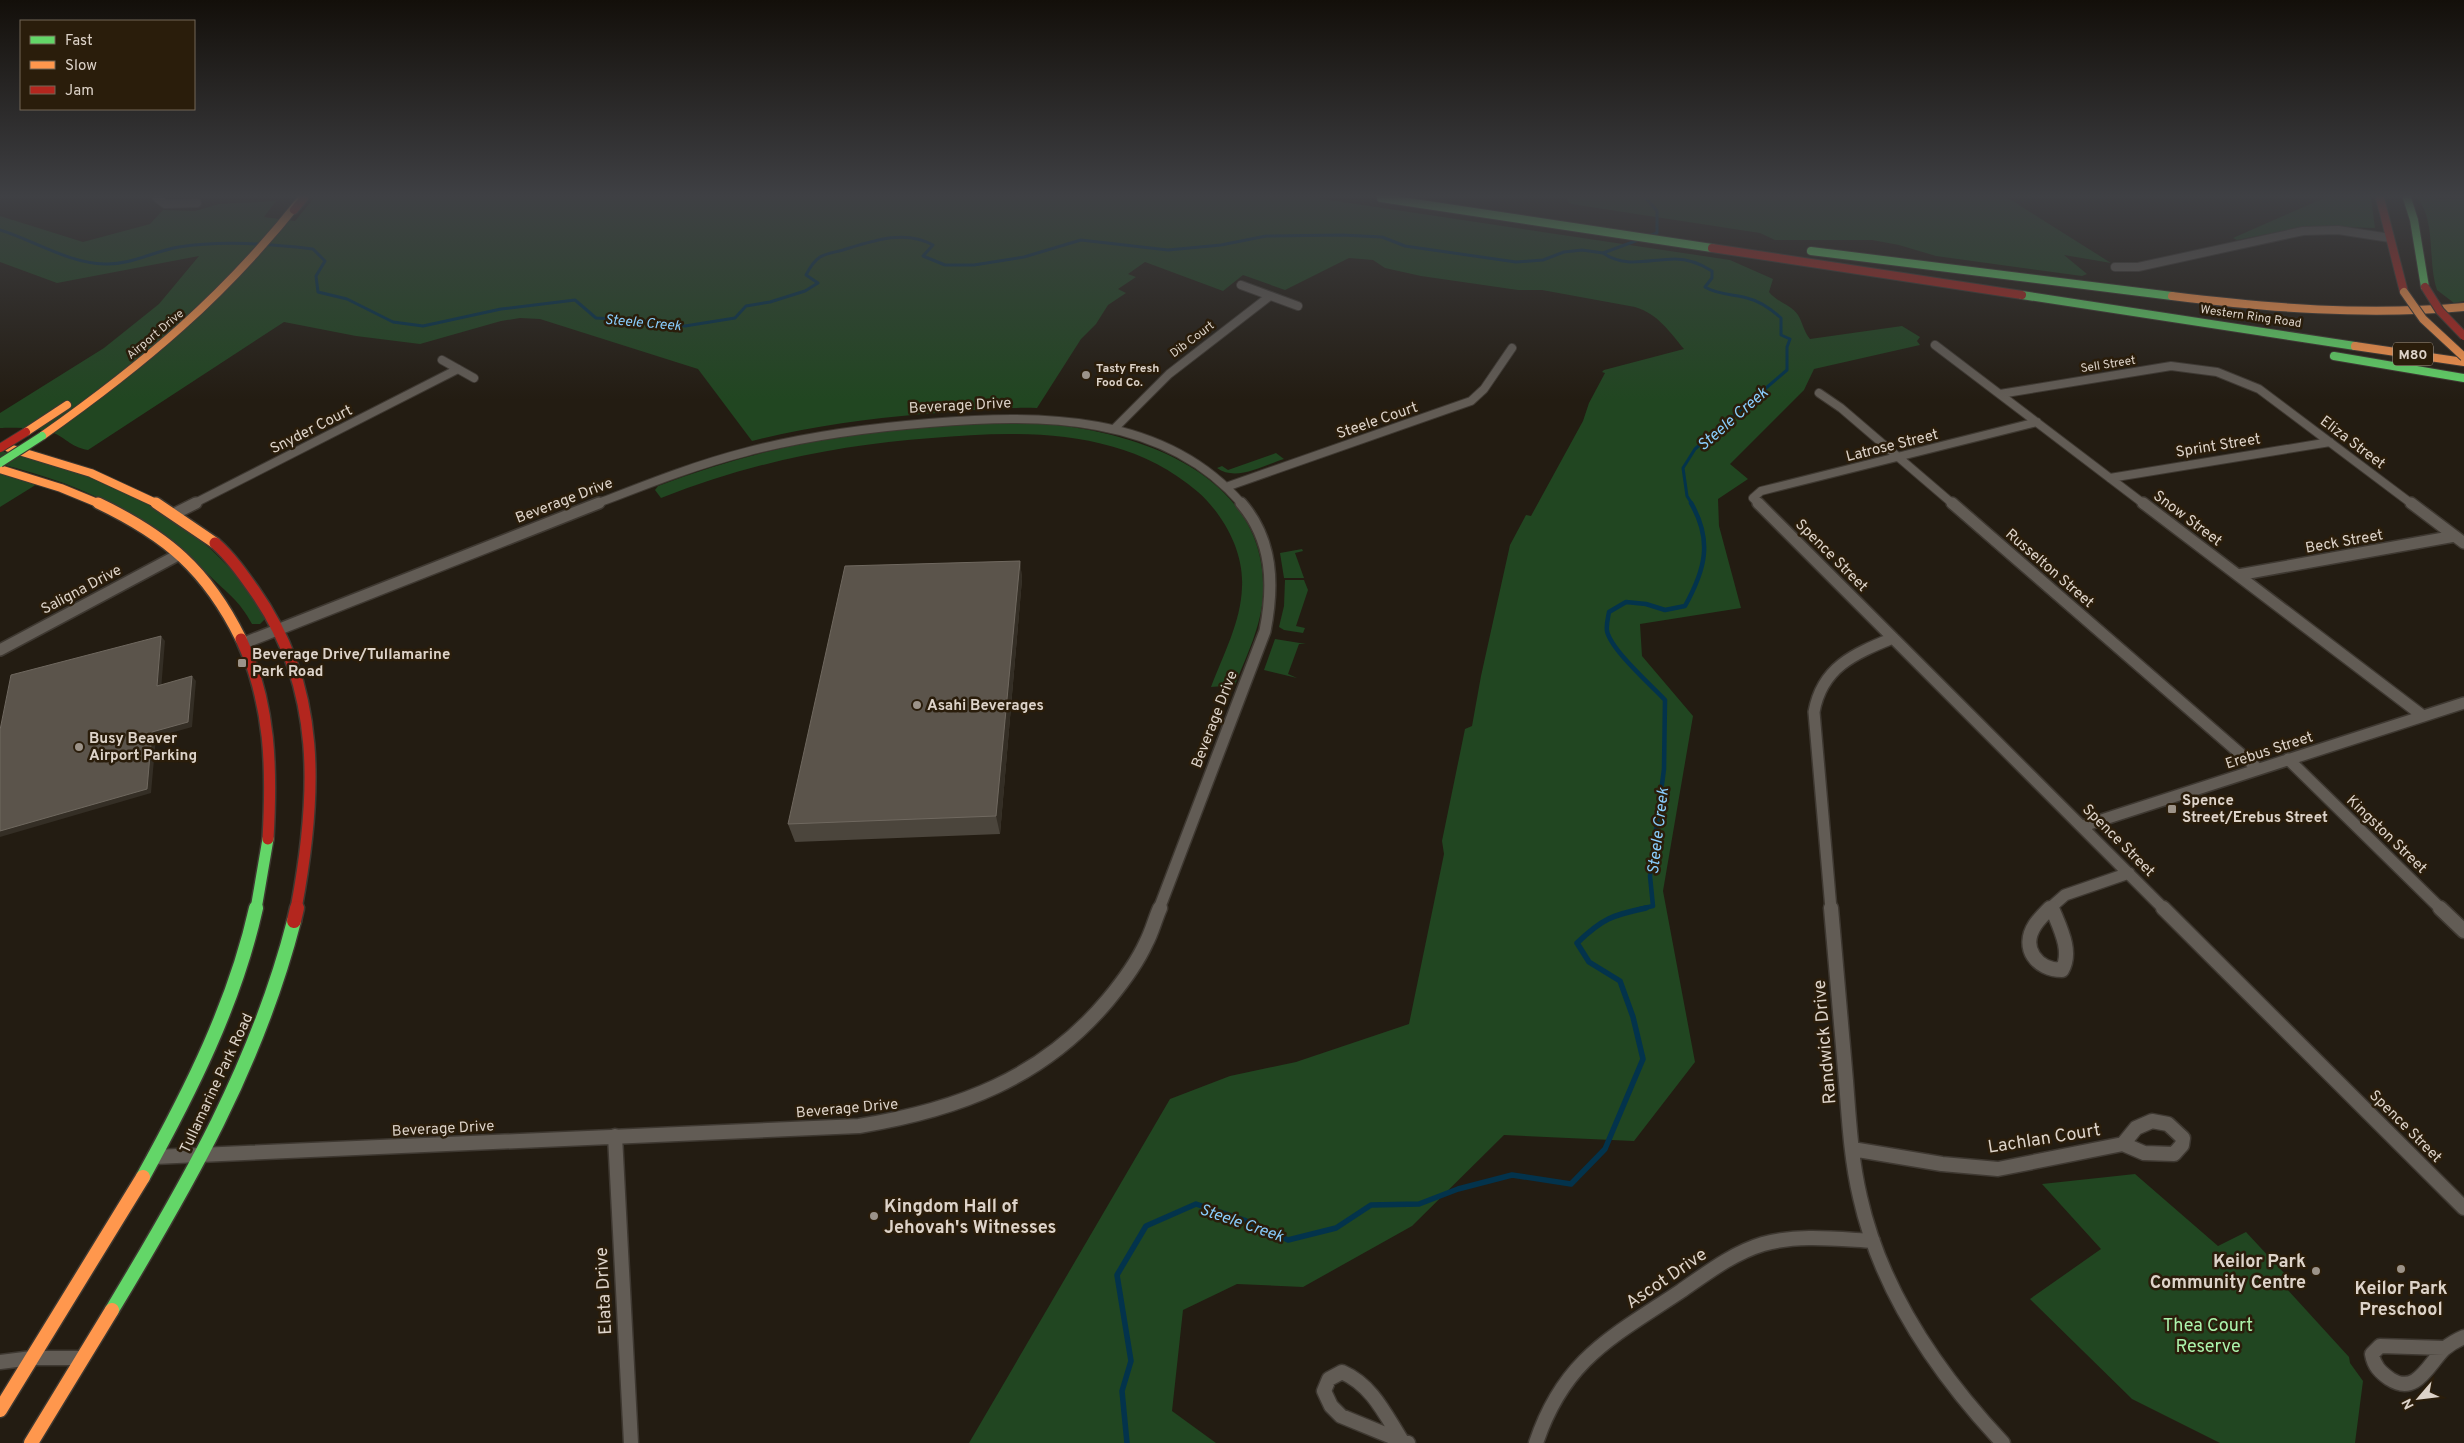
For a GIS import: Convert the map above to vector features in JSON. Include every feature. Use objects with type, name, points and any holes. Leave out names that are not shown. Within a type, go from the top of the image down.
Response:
[{"type":"main road","name":"Airport Drive","points":[[0,447],[26,432],[142,351],[194,306],[236,265]]},
{"type":"main road","name":"Airport Drive","points":[[0,463],[100,395],[167,342],[206,309],[249,265]]},
{"type":"main road","points":[[1811,265],[2286,347]]},
{"type":"main road","name":"Western Ring Road","points":[[1821,265],[2464,362]]},
{"type":"main road","name":"Western Ring Road","points":[[1902,265],[2235,315]]},
{"type":"main road","points":[[1920,265],[2075,286],[2308,312],[2385,315],[2464,307]]},
{"type":"main road","points":[[2394,265],[2404,292],[2423,319],[2464,356]]},
{"type":"main road","points":[[2418,265],[2425,287],[2440,311],[2464,336]]},
{"type":"main road","name":"M80","points":[[2430,344],[2464,349]]},
{"type":"main road","points":[[2320,354],[2464,378]]},
{"type":"main road","name":"Tullamarine Park Road","points":[[0,447],[57,460],[113,480],[176,513],[220,546],[240,568],[264,600],[280,628],[300,680],[311,737],[312,809],[307,853],[294,916],[275,985],[246,1062],[200,1155],[82,1358],[30,1443]]},
{"type":"main road","name":"Tullamarine Park Road","points":[[0,468],[54,484],[111,509],[136,523],[178,555],[218,598],[244,642],[262,693],[272,749],[269,832],[262,879],[243,952],[222,1012],[198,1071],[154,1157],[90,1268],[0,1410]]},
{"type":"street","points":[[2115,267],[2146,265]]},
{"type":"street","points":[[1241,285],[1298,306]]},
{"type":"street","name":"Dib Court","points":[[1114,429],[1136,403],[1163,377],[1270,296]]},
{"type":"street","name":"Snow Street","points":[[1935,344],[2423,716]]},
{"type":"street","name":"Steele Court","points":[[1226,486],[1472,402],[1484,389],[1512,348]]},
{"type":"street","points":[[442,360],[474,378]]},
{"type":"street","name":"Sell Street","points":[[2000,394],[2172,366],[2196,366],[2220,371]]},
{"type":"street","name":"Snyder Court","points":[[176,513],[458,369]]},
{"type":"street","name":"Eliza Street","points":[[2220,371],[2259,389],[2464,543]]},
{"type":"street","name":"Russelton Street","points":[[1819,393],[1841,408],[2258,769]]},
{"type":"street","name":"Beverage Drive","points":[[154,1157],[859,1126],[916,1117],[972,1099],[1018,1077],[1041,1063],[1090,1022],[1131,971],[1146,944],[1265,630],[1271,607],[1273,585],[1266,546],[1251,516],[1226,486],[1178,453],[1136,435],[1114,429],[1052,418],[982,418],[860,429],[761,448],[719,460],[650,484],[244,642]]},
{"type":"street","name":"Latrose Street","points":[[1754,495],[1761,491],[2037,422]]},
{"type":"street","name":"Sprint Street","points":[[2110,478],[2330,442]]},
{"type":"street","name":"Spence Street","points":[[1754,495],[1754,500],[2464,1208]]},
{"type":"street","name":"Beck Street","points":[[2238,575],[2455,536]]},
{"type":"street","name":"Saligna Drive","points":[[0,650],[178,555]]},
{"type":"street","name":"Randwick Drive","points":[[1893,638],[1859,652],[1831,672],[1818,691],[1814,712],[1852,1149],[1860,1196],[1873,1241],[1901,1305],[1925,1345],[1957,1391],[2003,1443]]},
{"type":"street","name":"Erebus Street","points":[[2083,826],[2423,716],[2462,706]]},
{"type":"street","name":"Kingston Street","points":[[2288,759],[2464,931]]},
{"type":"street","points":[[2052,908],[2057,900],[2065,895],[2129,873]]},
{"type":"street","name":"Elata Drive","points":[[615,1136],[631,1443]]},
{"type":"street","name":"Lachlan Court","points":[[1852,1149],[1942,1164],[1998,1169],[2122,1144]]},
{"type":"street","name":"Ascot Drive","points":[[1536,1443],[1543,1422],[1560,1388],[1600,1345],[1729,1260],[1762,1244],[1798,1237],[1873,1241]]},
{"type":"street","points":[[2444,1348],[2464,1337]]},
{"type":"street","points":[[0,1362],[32,1358],[82,1358]]},
{"type":"street","points":[[1342,1372],[1355,1376],[1366,1385],[1405,1442],[1341,1416],[1331,1406],[1324,1391],[1329,1378],[1342,1372]]},
{"type":"green space","points":[[9,265],[150,265],[57,283]]},
{"type":"green space","points":[[191,265],[1140,265],[1128,274],[1136,277],[1118,289],[1126,293],[1108,305],[1096,324],[1081,339],[1037,408],[1008,408],[879,418],[837,424],[752,441],[698,369],[540,319],[520,318],[501,321],[420,344],[356,336],[284,322],[88,450],[44,430],[0,428],[0,413],[104,348],[159,304]]},
{"type":"green space","points":[[1154,265],[1334,265],[1285,290],[1243,275],[1223,291]]},
{"type":"green space","points":[[1381,265],[1742,265],[1773,279],[1769,292],[1795,312],[1810,339],[1902,326],[1920,337],[1917,341],[1920,345],[1814,369],[1804,390],[1730,464],[1748,479],[1718,499],[1719,526],[1741,608],[1640,624],[1642,656],[1693,716],[1663,891],[1695,1062],[1634,1141],[1504,1135],[1412,1226],[1303,1287],[1237,1284],[1183,1310],[1172,1411],[1216,1443],[969,1443],[1170,1099],[1230,1076],[1296,1062],[1409,1024],[1444,854],[1442,841],[1465,729],[1472,726],[1510,545],[1526,515],[1531,516],[1583,421],[1589,403],[1605,373],[1602,372],[1684,349],[1657,319],[1635,307],[1542,290],[1518,290],[1421,276],[1385,268]]},
{"type":"green space","points":[[2004,265],[2077,265],[2087,274],[2082,276]]},
{"type":"green space","points":[[2432,265],[2464,265],[2464,301],[2454,303],[2437,290]]},
{"type":"green space","points":[[1006,422],[1047,424],[1090,430],[1134,442],[1175,458],[1211,482],[1240,511],[1258,549],[1263,594],[1257,629],[1235,685],[1211,687],[1231,638],[1241,600],[1242,574],[1236,548],[1224,523],[1198,492],[1169,471],[1138,455],[1106,445],[1072,438],[1002,434],[967,435],[862,445],[794,458],[727,475],[661,498],[655,490],[658,486],[727,463],[774,450],[822,440],[906,428]]},
{"type":"green space","points":[[0,451],[68,469],[101,481],[132,495],[162,512],[191,532],[217,555],[255,599],[262,609],[265,619],[260,624],[252,624],[238,603],[210,576],[163,536],[138,519],[87,492],[30,472],[0,464]]},
{"type":"green space","points":[[1276,453],[1284,459],[1250,471],[1233,473],[1217,468],[1222,466],[1228,470]]},
{"type":"green space","points":[[0,469],[42,481],[0,507]]},
{"type":"green space","points":[[1302,549],[1303,551],[1295,553],[1304,578],[1284,578],[1280,553]]},
{"type":"green space","points":[[1285,580],[1304,580],[1308,590],[1296,626],[1305,628],[1303,633],[1284,630],[1279,627],[1284,606]]},
{"type":"green space","points":[[1275,639],[1306,644],[1299,644],[1288,674],[1297,678],[1264,670]]},
{"type":"green space","name":"Thea Court Reserve","points":[[2135,1174],[2218,1246],[2246,1232],[2285,1274],[2277,1278],[2349,1357],[2350,1363],[2363,1381],[2355,1443],[2220,1443],[2132,1399],[2030,1299],[2101,1249],[2042,1184]]},
{"type":"building","name":"Asahi Beverages","points":[[1020,561],[996,816],[788,824],[845,566]]},
{"type":"building","name":"Busy Beaver Airport Parking","points":[[161,636],[157,686],[192,676],[188,722],[152,732],[147,789],[0,831],[0,730],[11,675]]},
{"type":"waterway","name":"Steele Creek","points":[[322,265],[316,276],[318,292],[347,299],[393,322],[423,326],[501,309],[575,300],[596,318],[665,322],[685,326],[735,318],[746,306],[770,302],[805,291],[818,283],[806,275],[812,265]]},
{"type":"waterway","name":"Steele Creek","points":[[1692,504],[1687,496],[1683,468],[1695,449],[1787,370],[1787,347],[1790,339],[1781,335],[1781,318],[1765,306],[1752,299],[1720,293],[1705,287],[1712,278],[1712,271],[1701,265]]},
{"type":"waterway","name":"Steele Creek","points":[[1640,909],[1653,906],[1650,876],[1664,769],[1665,700],[1616,648],[1610,639],[1607,624],[1609,612],[1626,602],[1646,604],[1665,610],[1685,606],[1697,580],[1704,555],[1702,530],[1691,503]]},
{"type":"waterway","name":"Steele Creek","points":[[1127,1443],[1122,1391],[1131,1361],[1117,1275],[1146,1226],[1196,1204],[1244,1220],[1288,1240],[1336,1228],[1371,1205],[1419,1204],[1458,1189],[1512,1175],[1571,1184],[1605,1149],[1643,1059],[1633,1017],[1620,981],[1589,962],[1577,943],[1608,919],[1646,908]]},
{"type":"traffic: fast","points":[[1926,265],[2172,296]]},
{"type":"traffic: fast","points":[[2420,265],[2425,287]]},
{"type":"traffic: fast","points":[[2022,295],[2355,346]]},
{"type":"traffic: fast","points":[[2334,356],[2464,378]]},
{"type":"traffic: fast","points":[[0,463],[42,436]]},
{"type":"traffic: fast","points":[[143,1177],[205,1057],[239,971],[262,883],[268,839]]},
{"type":"traffic: fast","points":[[112,1310],[193,1171],[243,1072],[264,1021],[281,971],[294,921]]},
{"type":"traffic: slow","points":[[42,436],[149,356],[214,299],[246,265]]},
{"type":"traffic: slow","points":[[2404,292],[2423,319],[2464,357]]},
{"type":"traffic: slow","points":[[2172,296],[2282,308],[2354,312],[2391,312],[2464,307]]},
{"type":"traffic: slow","points":[[2355,346],[2464,362]]},
{"type":"traffic: slow","points":[[26,432],[67,405]]},
{"type":"traffic: slow","points":[[9,448],[65,464],[118,484],[168,510],[192,525],[215,543]]},
{"type":"traffic: slow","points":[[0,469],[92,500],[122,514],[150,531],[176,550],[199,572],[219,598],[241,639]]},
{"type":"traffic: slow","points":[[0,1410],[143,1177]]},
{"type":"traffic: slow","points":[[31,1443],[112,1310]]},
{"type":"traffic: jam","points":[[1826,265],[2022,295]]},
{"type":"traffic: jam","points":[[2395,265],[2404,292]]},
{"type":"traffic: jam","points":[[2425,287],[2440,311],[2464,336]]},
{"type":"traffic: jam","points":[[0,448],[26,432]]},
{"type":"traffic: jam","points":[[215,543],[243,574],[271,613],[290,654],[303,696],[310,740],[311,785],[309,830],[294,921]]},
{"type":"traffic: jam","points":[[241,639],[252,662],[260,687],[269,737],[271,788],[268,839]]},
{"type":"place","name":"Tasty Fresh Food Co.","points":[[1086,375]]},
{"type":"place","name":"Beverage Drive/Tullamarine Park Road","points":[[242,663]]},
{"type":"place","name":"Asahi Beverages","points":[[917,705]]},
{"type":"place","name":"Busy Beaver Airport Parking","points":[[79,747]]},
{"type":"place","name":"Spence Street/Erebus Street","points":[[2172,809]]},
{"type":"place","name":"Kingdom Hall of Jehovah's Witnesses","points":[[874,1216]]},
{"type":"place","name":"Keilor Park Preschool","points":[[2401,1269]]},
{"type":"place","name":"Keilor Park Community Centre","points":[[2316,1271]]}]
